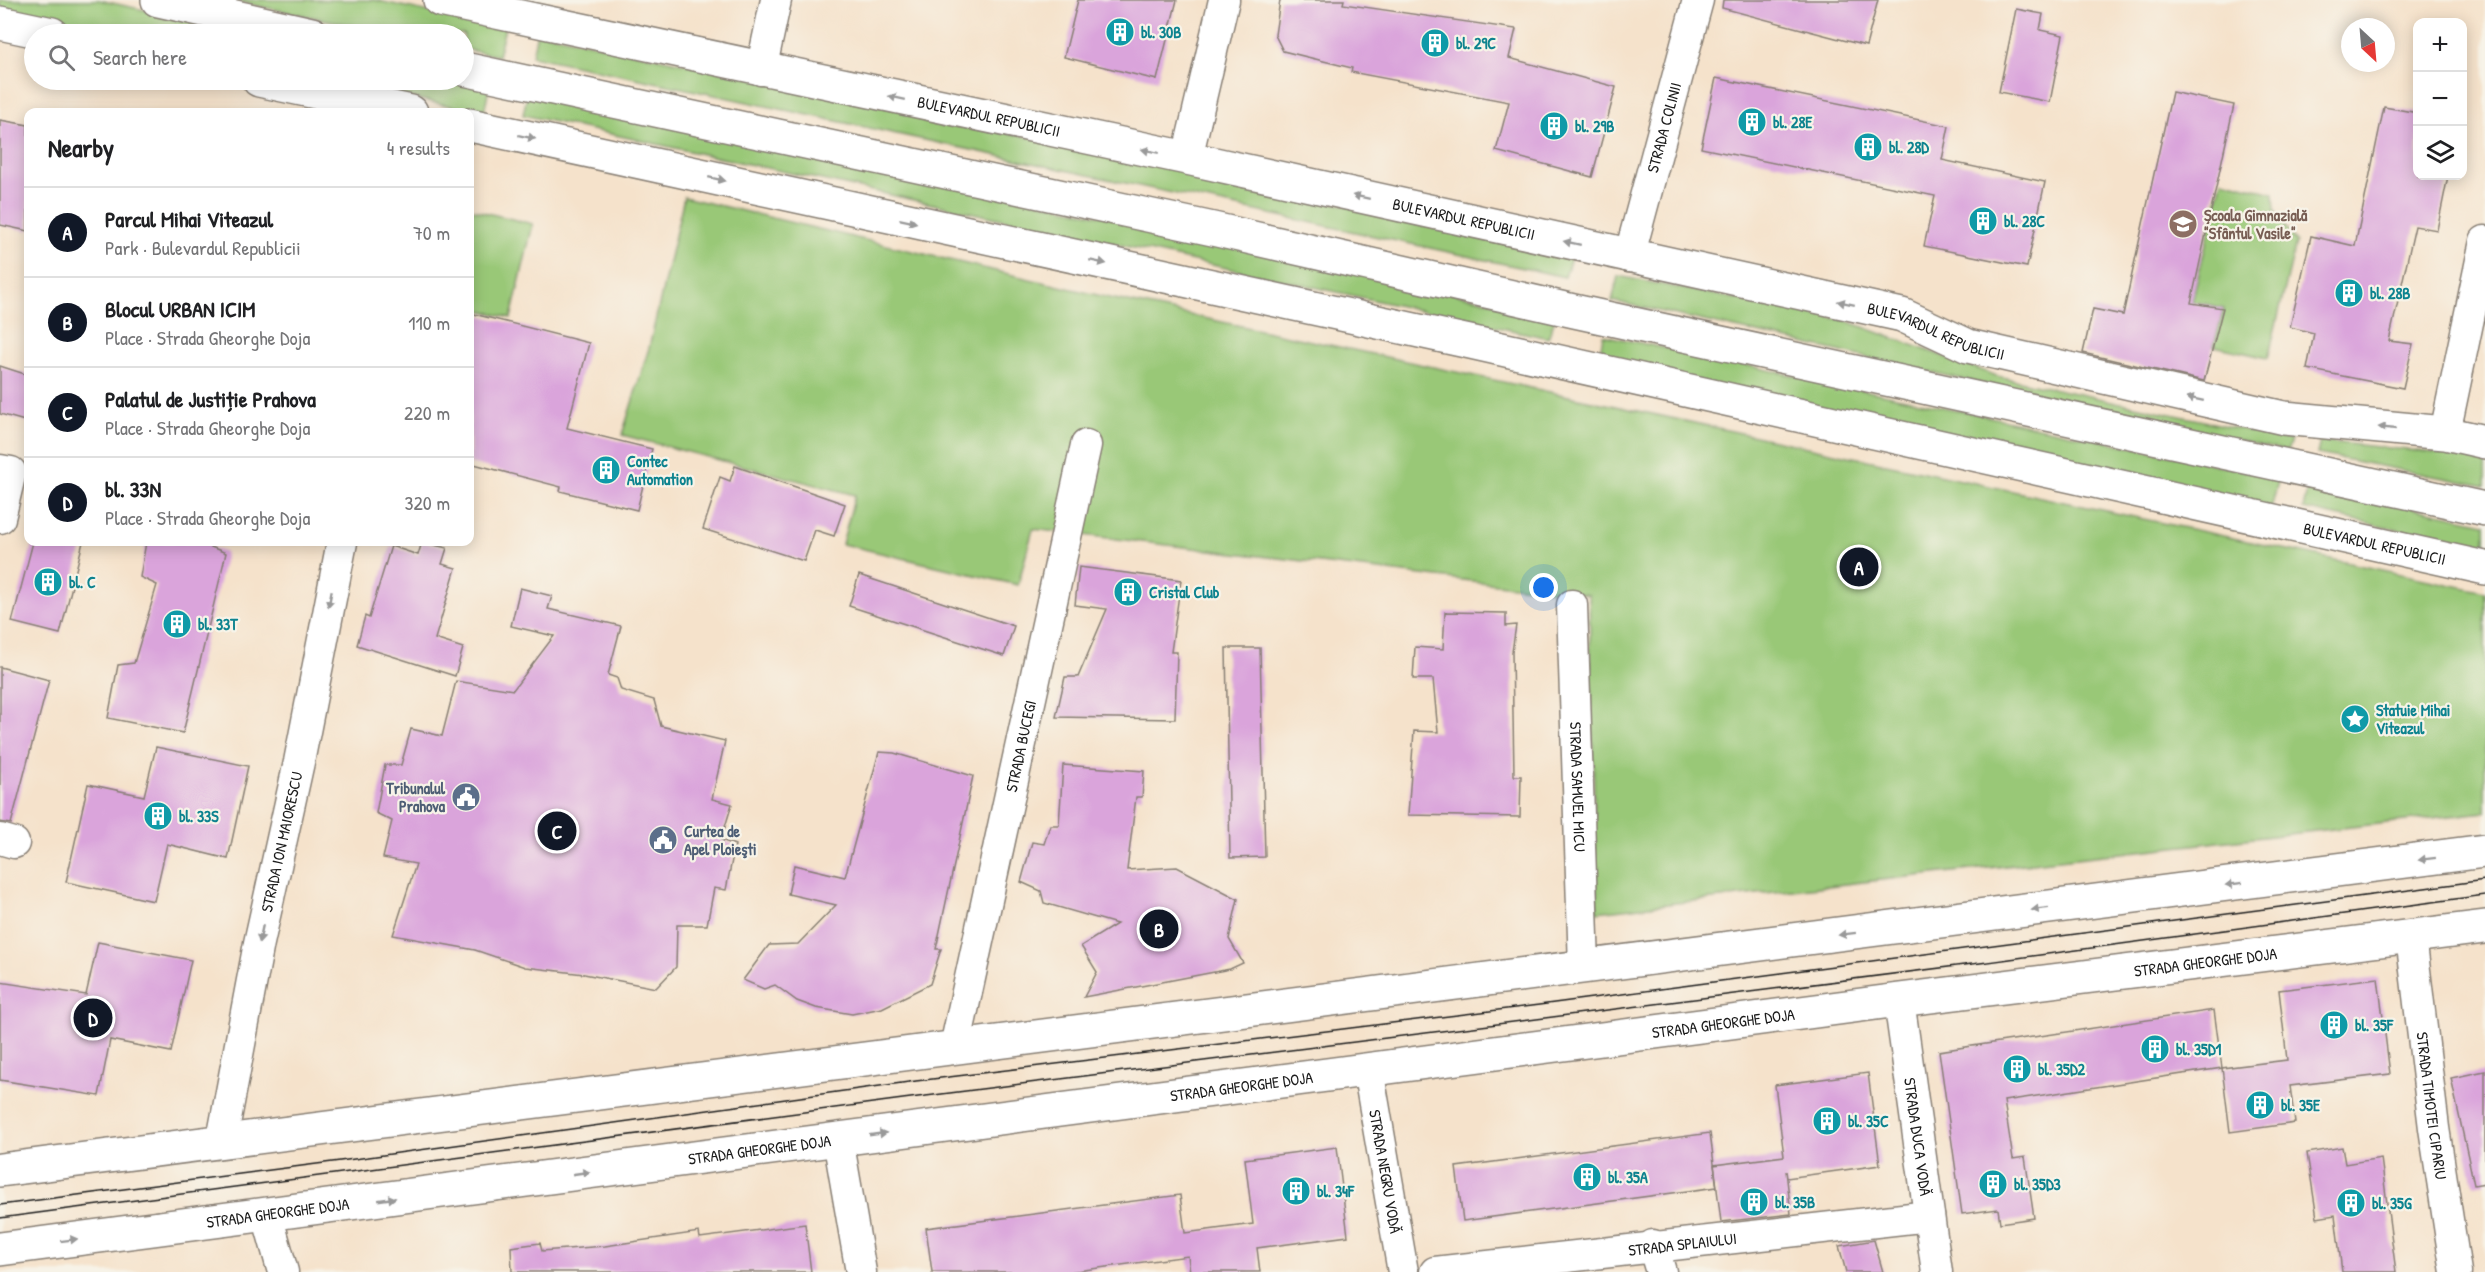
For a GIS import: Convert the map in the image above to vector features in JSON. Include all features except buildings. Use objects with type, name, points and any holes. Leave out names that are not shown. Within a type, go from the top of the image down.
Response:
[{"type":"main road","points":[[158,0],[267,24]]},
{"type":"main road","name":"BULEVARDUL REPUBLICII","points":[[440,0],[760,70],[1186,158],[1629,257],[1902,315],[1968,346],[2284,418],[2445,433],[2485,442]]},
{"type":"main road","points":[[0,23],[24,28]]},
{"type":"main road","points":[[474,71],[1201,226],[1552,306],[2485,509]]},
{"type":"main road","points":[[306,90],[392,108]]},
{"type":"main road","name":"BULEVARDUL REPUBLICII","points":[[474,126],[1470,342],[2485,568]]},
{"type":"main road","points":[[0,1170],[2485,851]]},
{"type":"main road","name":"STRADA GHEORGHE DOJA","points":[[4,1251],[1368,1069],[2485,927]]},
{"type":"street","points":[[760,70],[776,0]]},
{"type":"street","points":[[1186,158],[1224,0]]},
{"type":"street","name":"STRADA COLINII","points":[[1629,257],[1698,0]]},
{"type":"street","points":[[2445,433],[2485,241]]},
{"type":"street","name":"STRADA BUCEGI","points":[[955,1047],[1086,445]]},
{"type":"street","points":[[0,470],[11,472],[0,518]]},
{"type":"street","name":"STRADA ION MAIORESCU","points":[[222,1140],[259,943],[299,762],[341,546]]},
{"type":"street","name":"STRADA SAMUEL MICU","points":[[1572,605],[1584,967]]},
{"type":"street","name":"STRADA TIMOTEI CIPARIU","points":[[2411,937],[2436,1140],[2456,1272]]},
{"type":"street","name":"STRADA DUCA VODĂ","points":[[1899,1000],[1937,1272]]},
{"type":"street","name":"STRADA NEGRU VODĂ","points":[[1368,1069],[1403,1272]]},
{"type":"street","points":[[838,1139],[861,1272]]},
{"type":"street","points":[[267,1215],[283,1272]]},
{"type":"street","name":"STRADA SPLAIULUI","points":[[1435,1272],[1657,1259],[1929,1216]]},
{"type":"green space","points":[[0,0],[99,0],[208,24],[71,24],[0,9]]},
{"type":"green space","points":[[229,0],[374,0],[505,28],[498,56],[474,51],[474,24],[346,24]]},
{"type":"green space","points":[[537,32],[1572,254],[1565,277],[532,56]]},
{"type":"green space","points":[[474,84],[489,87],[484,113],[474,111],[474,108],[461,108],[376,90],[474,90]]},
{"type":"green space","points":[[528,90],[1556,316],[1548,338],[523,115]]},
{"type":"green space","points":[[2222,180],[2274,193],[2275,211],[2296,243],[2268,358],[2214,346],[2224,308],[2192,301]]},
{"type":"green space","points":[[684,197],[1110,298],[2485,592],[2485,812],[1597,912],[1589,595],[1033,529],[1018,585],[842,544],[855,495],[622,435],[649,348]]},
{"type":"green space","points":[[474,210],[533,224],[511,318],[474,309]]},
{"type":"green space","points":[[1618,276],[1844,320],[1997,376],[2291,440],[2287,451],[1612,301]]},
{"type":"green space","points":[[1603,335],[2279,478],[2271,509],[1599,360]]},
{"type":"green space","points":[[2320,441],[2485,458],[2485,486],[2317,454]]},
{"type":"green space","points":[[2308,485],[2485,523],[2485,548],[2303,509]]},
{"type":"tram line","points":[[0,1205],[340,1161],[916,1081],[1539,1005],[2485,880]]},
{"type":"tram line","points":[[0,1218],[918,1097],[1988,962],[2485,895]]},
{"type":"place","name":"bl. 30B","points":[[1120,32]]},
{"type":"place","name":"bl. 29C","points":[[1435,43]]},
{"type":"place","name":"bl. 28E","points":[[1752,122]]},
{"type":"place","name":"bl. 29B","points":[[1554,126]]},
{"type":"place","name":"bl. 28D","points":[[1868,147]]},
{"type":"place","name":"bl. 28C","points":[[1983,221]]},
{"type":"place","name":"Școala Gimnazială \"Sfântul Vasile\"","points":[[2183,224]]},
{"type":"place","name":"bl. 28B","points":[[2349,293]]},
{"type":"place","name":"Contec Automation","points":[[606,470]]},
{"type":"place","name":"Parcul Mihai Viteazul","points":[[1859,567]]},
{"type":"place","name":"bl. C","points":[[48,582]]},
{"type":"place","name":"Cristal Club","points":[[1128,592]]},
{"type":"place","name":"bl. 33T","points":[[177,624]]},
{"type":"place","name":"Statuie Mihai Viteazul","points":[[2355,719]]},
{"type":"place","name":"Tribunalul Prahova","points":[[466,797]]},
{"type":"place","name":"bl. 33S","points":[[158,816]]},
{"type":"place","name":"Palatul de Justiție Prahova","points":[[557,831]]},
{"type":"place","name":"Curtea de Apel Ploieşti","points":[[663,840]]},
{"type":"place","name":"Blocul URBAN ICIM","points":[[1159,929]]},
{"type":"place","name":"bl. 33N","points":[[93,1018]]},
{"type":"place","name":"bl. 35F","points":[[2334,1025]]},
{"type":"place","name":"bl. 35D1","points":[[2155,1049]]},
{"type":"place","name":"bl. 35D2","points":[[2017,1069]]},
{"type":"place","name":"bl. 35E","points":[[2260,1105]]},
{"type":"place","name":"bl. 35C","points":[[1827,1121]]},
{"type":"place","name":"bl. 35A","points":[[1587,1177]]},
{"type":"place","name":"bl. 35D3","points":[[1993,1184]]},
{"type":"place","name":"bl. 34F","points":[[1296,1191]]},
{"type":"place","name":"bl. 35B","points":[[1754,1202]]},
{"type":"place","name":"bl. 35G","points":[[2351,1203]]}]
